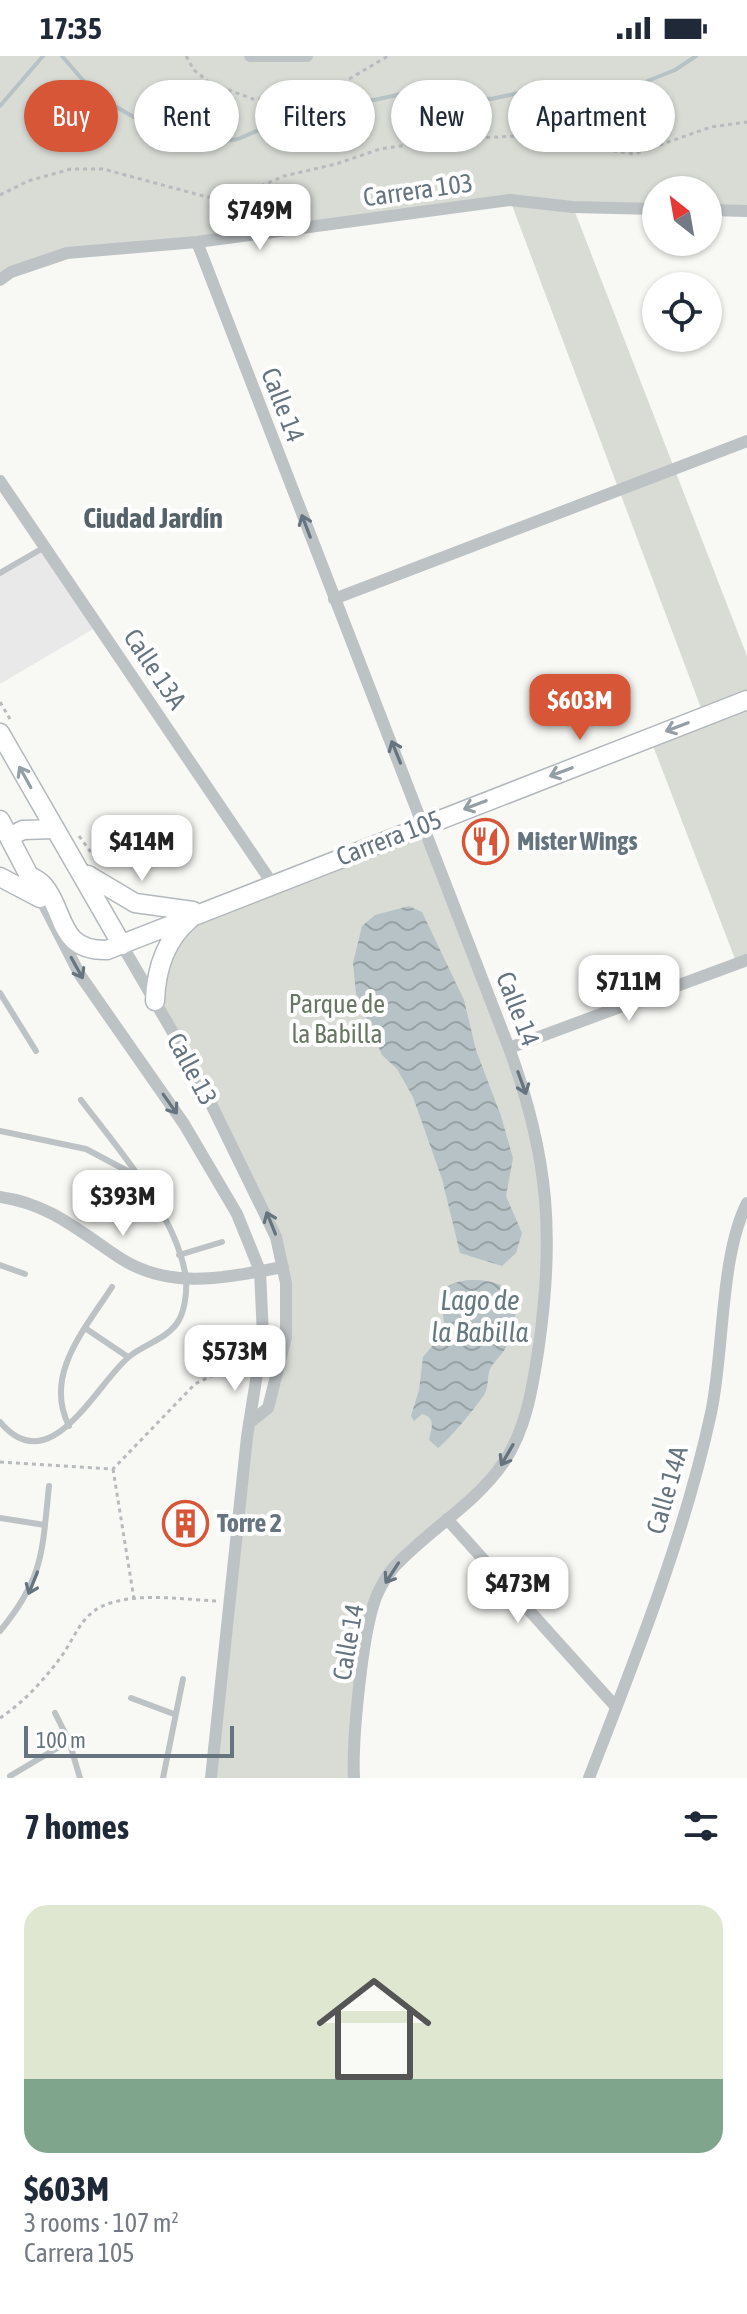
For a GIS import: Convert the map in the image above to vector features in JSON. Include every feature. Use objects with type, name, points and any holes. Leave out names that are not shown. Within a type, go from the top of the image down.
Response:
[{"type":"main road","name":"Carrera 105","points":[[122,945],[200,911],[747,700]]},
{"type":"main road","name":"Calle 13","points":[[8,731],[54,829],[122,945]]},
{"type":"main road","name":"Calle 13","points":[[0,820],[4,840],[41,899]]},
{"type":"main road","points":[[4,840],[38,827],[54,829]]},
{"type":"main road","points":[[79,868],[96,882],[135,903],[178,911],[200,911]]},
{"type":"main road","points":[[28,875],[44,886],[62,923],[77,943],[99,950],[122,945]]},
{"type":"main road","points":[[0,877],[41,899]]},
{"type":"main road","points":[[155,1001],[155,980],[166,950],[184,924],[200,911]]},
{"type":"street","points":[[250,56],[307,56]]},
{"type":"street","name":"Carrera 103","points":[[0,280],[11,272],[67,253],[197,242],[510,200],[573,207],[642,209]]},
{"type":"street","points":[[722,210],[747,211]]},
{"type":"street","name":"Calle 14","points":[[197,242],[334,599],[425,824],[509,1048],[538,1137],[545,1178],[547,1293],[524,1423],[497,1471],[480,1493],[396,1564],[375,1601],[368,1630],[354,1778]]},
{"type":"street","points":[[334,599],[747,441]]},
{"type":"street","name":"Calle 13A","points":[[0,481],[272,883]]},
{"type":"street","name":"Calle 13","points":[[41,899],[80,975],[192,1137],[237,1214],[260,1271],[264,1320],[249,1423],[211,1778]]},
{"type":"street","name":"Calle 13","points":[[122,945],[193,1067],[268,1214],[283,1267],[288,1306],[278,1378],[268,1408],[249,1423]]},
{"type":"street","points":[[509,1048],[747,960]]},
{"type":"street","points":[[0,1197],[48,1209],[122,1259],[160,1274],[216,1280],[283,1267]]},
{"type":"street","name":"Calle 14A","points":[[589,1778],[668,1566],[711,1412],[736,1234],[747,1203]]},
{"type":"street","points":[[447,1519],[616,1707]]},
{"type":"lane","points":[[0,573],[43,548]]},
{"type":"lane","points":[[0,993],[36,1051]]},
{"type":"lane","points":[[0,1422],[19,1438],[41,1440],[59,1435],[128,1357],[177,1324],[183,1310],[186,1279],[179,1255],[140,1177],[81,1100]]},
{"type":"lane","points":[[0,1131],[86,1149],[140,1177]]},
{"type":"lane","points":[[179,1255],[222,1242]]},
{"type":"lane","points":[[0,1265],[25,1274]]},
{"type":"lane","points":[[69,1426],[61,1410],[60,1383],[69,1356],[112,1287]]},
{"type":"lane","points":[[85,1328],[128,1357]]},
{"type":"lane","points":[[0,1631],[25,1601],[37,1574],[49,1486]]},
{"type":"lane","points":[[0,1518],[45,1525]]},
{"type":"lane","points":[[163,1778],[183,1679]]},
{"type":"lane","points":[[131,1698],[174,1714]]},
{"type":"lane","points":[[55,1713],[69,1741],[80,1778]]},
{"type":"lane","points":[[10,1776],[69,1741]]},
{"type":"path","points":[[186,56],[194,70],[210,83],[253,99],[317,98],[388,56]]},
{"type":"path","points":[[0,195],[28,181],[71,169],[103,169],[207,197],[233,198],[284,176],[336,164],[380,149],[426,142],[516,136],[634,154],[711,127],[747,122]]},
{"type":"path","points":[[0,702],[8,731]]},
{"type":"path","points":[[73,826],[98,863]]},
{"type":"path","points":[[0,1462],[113,1469],[195,1384],[211,1376],[257,1368]]},
{"type":"path","points":[[113,1469],[134,1600]]},
{"type":"path","points":[[0,1718],[40,1683],[62,1655],[81,1620],[97,1607],[134,1600],[229,1601]]},
{"type":"shaded area","points":[[43,548],[100,625],[0,684],[0,573]]},
{"type":"green space","points":[[0,56],[747,56],[747,211],[722,210],[722,176],[642,176],[642,209],[573,207],[747,656],[747,960],[737,964],[650,738],[704,716],[510,200],[67,253],[0,280]]},
{"type":"green space","name":"Parque de la Babilla","points":[[425,824],[526,1095],[548,1210],[533,1383],[506,1460],[396,1564],[375,1601],[354,1778],[211,1778],[249,1423],[268,1408],[286,1337],[276,1237],[155,1001],[184,924]]},
{"type":"water","name":"Lago de la Babilla","points":[[409,906],[422,912],[464,1000],[476,1050],[513,1158],[506,1196],[522,1233],[516,1253],[502,1266],[460,1253],[442,1179],[413,1097],[397,1069],[382,1055],[356,994],[353,963],[362,926],[375,915]]},
{"type":"water","name":"Lago de la Babilla","points":[[469,1280],[499,1284],[508,1290],[513,1299],[515,1321],[505,1349],[490,1369],[485,1393],[438,1448],[429,1440],[430,1418],[422,1414],[414,1421],[411,1416],[419,1390],[423,1357],[445,1331],[441,1305],[443,1291],[448,1286]]},
{"type":"waterway","points":[[0,106],[43,56]]},
{"type":"waterway","points":[[62,56],[88,86],[113,105],[151,127],[195,145],[238,139],[282,120],[420,90],[491,99],[542,88],[578,95],[630,88],[675,70],[696,56]]},
{"type":"place","name":"Mister Wings","points":[[486,841]]},
{"type":"place","name":"Torre 2","points":[[186,1523]]},
{"type":"district","name":"Ciudad Jardín","points":[[153,518]]}]
